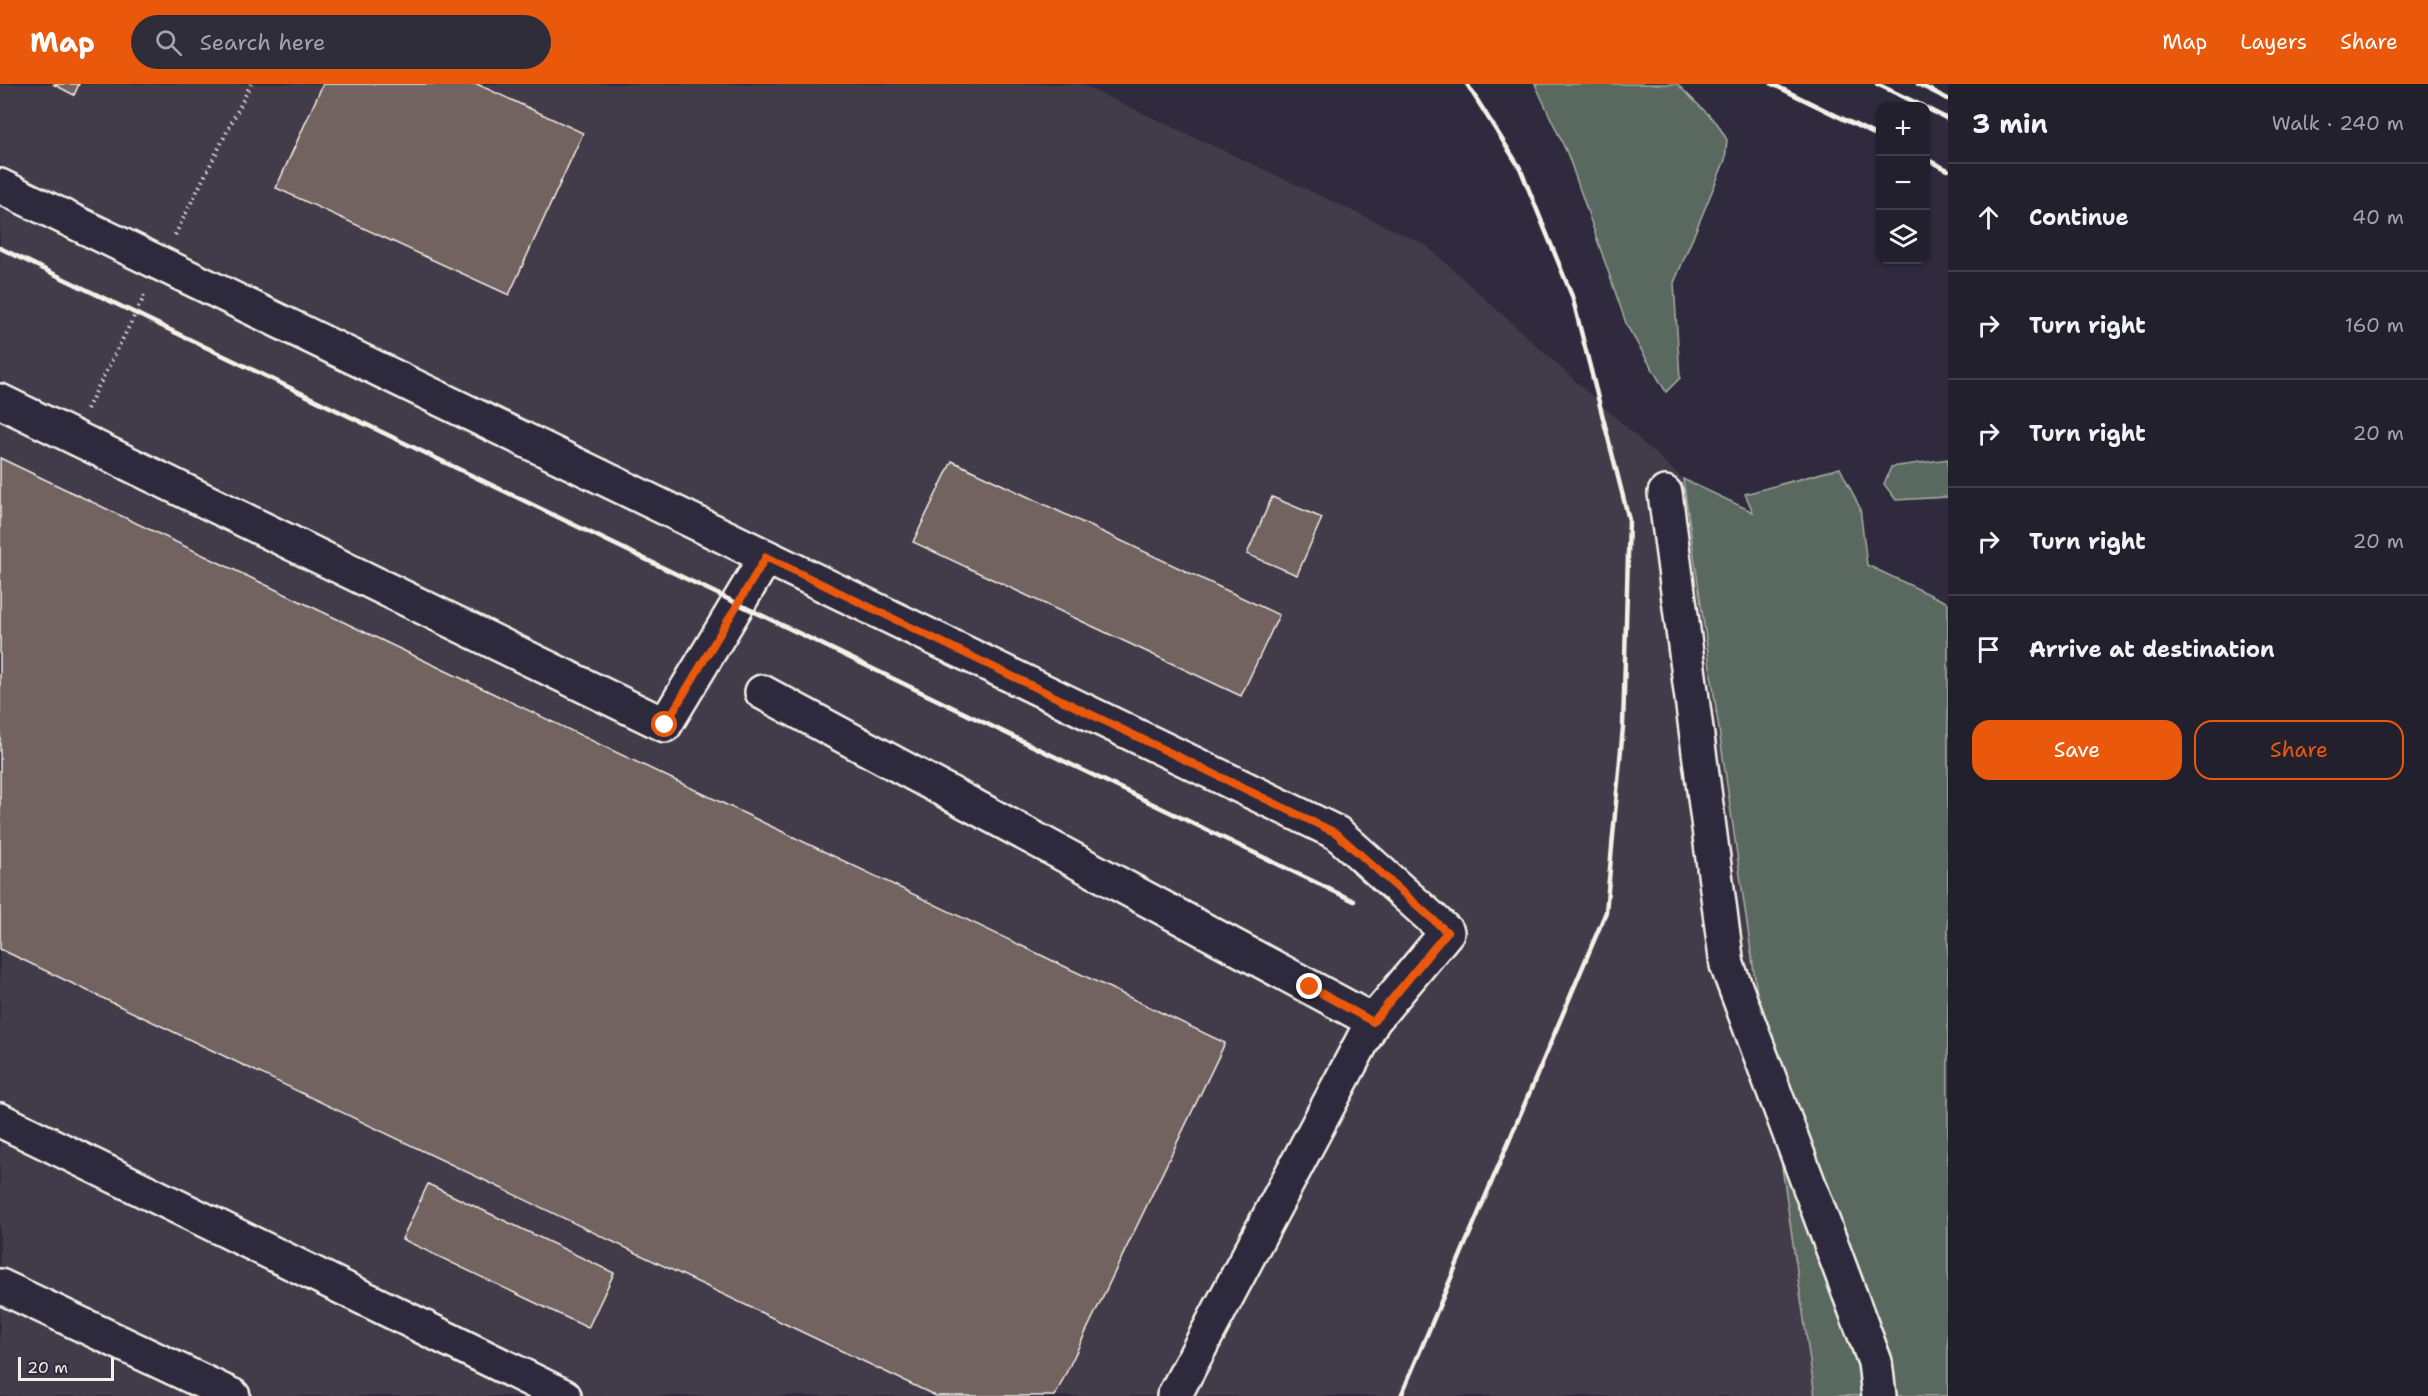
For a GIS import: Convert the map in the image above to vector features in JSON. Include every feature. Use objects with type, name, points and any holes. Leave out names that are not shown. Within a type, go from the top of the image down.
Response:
[{"type":"lane","points":[[0,186],[1336,833],[1447,932],[1373,1022],[1174,1396]]},
{"type":"lane","points":[[0,401],[665,725],[766,557]]},
{"type":"lane","points":[[1665,493],[1727,965],[1875,1362],[1879,1396]]},
{"type":"lane","points":[[762,692],[1373,1022]]},
{"type":"lane","points":[[0,1120],[564,1396]]},
{"type":"lane","points":[[0,1286],[233,1396]]},
{"type":"shaded area","points":[[0,84],[1080,84],[1426,245],[1683,479],[1815,1396],[0,1396]]},
{"type":"green space","points":[[1535,84],[1677,84],[1717,123],[1727,140],[1725,160],[1674,283],[1680,378],[1666,392],[1627,326],[1568,155]]},
{"type":"green space","points":[[1948,459],[1948,497],[1896,500],[1884,484],[1891,467]]},
{"type":"green space","points":[[1840,468],[1860,508],[1867,565],[1948,603],[1948,1396],[1815,1396],[1683,479],[1753,512],[1745,494]]},
{"type":"building","points":[[53,84],[79,84],[74,95]]},
{"type":"building","points":[[323,84],[477,84],[583,133],[509,295],[276,188]]},
{"type":"building","points":[[0,458],[1225,1043],[1055,1396],[936,1396],[0,949]]},
{"type":"building","points":[[952,461],[1279,615],[1241,696],[913,542]]},
{"type":"building","points":[[1272,497],[1322,518],[1297,575],[1247,554]]},
{"type":"building","points":[[428,1184],[614,1273],[588,1328],[402,1239]]},
{"type":"railway","points":[[1401,1396],[1606,912],[1623,727],[1629,520],[1572,296],[1520,168],[1467,84]]},
{"type":"railway","points":[[1772,84],[1876,135]]},
{"type":"railway","points":[[1877,84],[1915,102]]},
{"type":"railway","points":[[1918,84],[1948,99]]},
{"type":"railway","points":[[1930,110],[1948,119]]},
{"type":"railway","points":[[1930,161],[1948,170]]},
{"type":"railway","points":[[0,248],[1354,901]]},
{"type":"route","points":[[665,725],[766,557],[1336,833],[1447,932],[1373,1022],[1310,987]]}]
